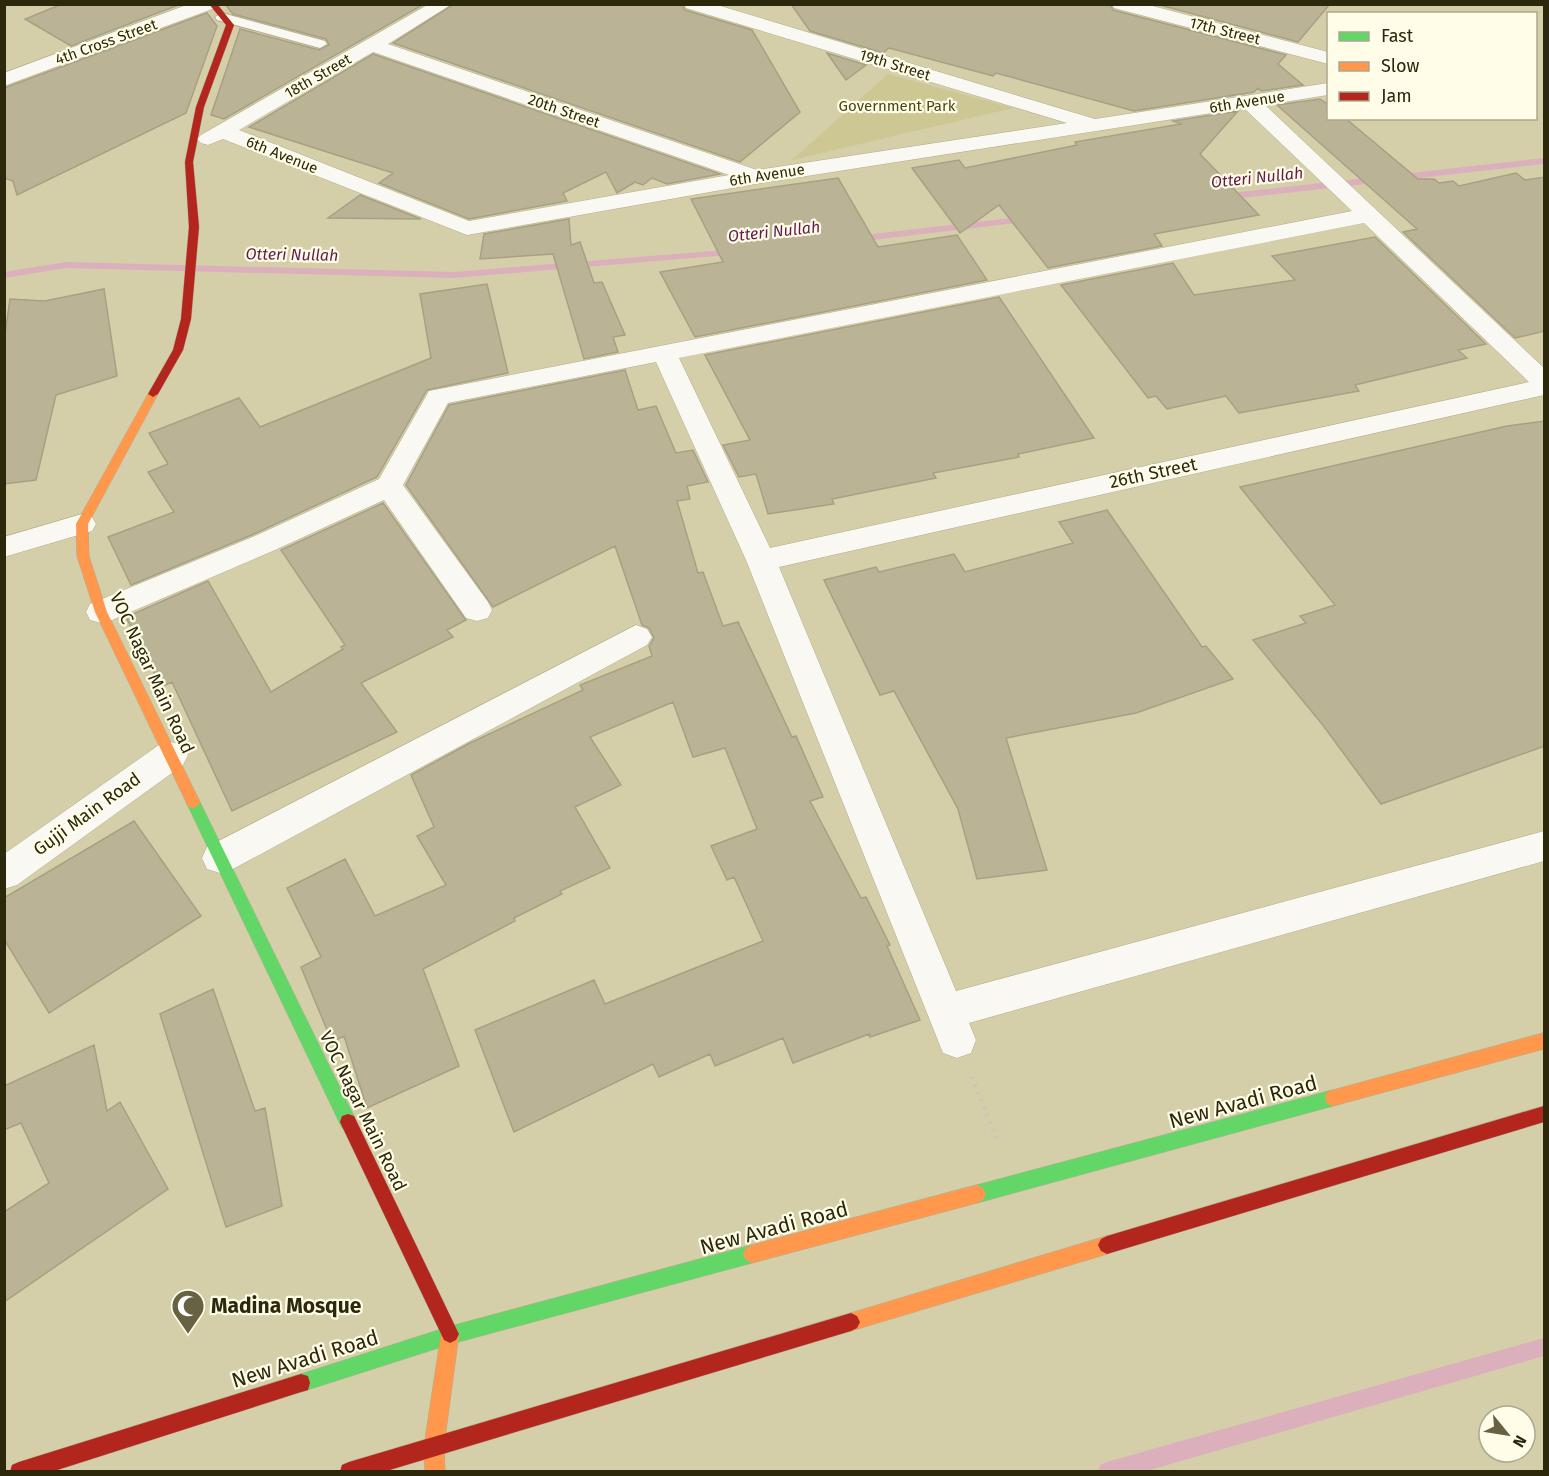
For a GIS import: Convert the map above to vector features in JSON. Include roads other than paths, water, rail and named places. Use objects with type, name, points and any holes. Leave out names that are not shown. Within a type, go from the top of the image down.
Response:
[{"type":"street","name":"18th Street","points":[[193,148],[443,4]]},
{"type":"street","name":"19th Street","points":[[693,4],[1097,125]]},
{"type":"street","name":"17th Street","points":[[1121,4],[1327,57]]},
{"type":"street","name":"4th Cross Street","points":[[4,80],[214,8]]},
{"type":"street","points":[[4,547],[82,524],[178,350],[186,319],[194,227],[189,162],[200,107],[230,25],[214,8]]},
{"type":"street","name":"20th Street","points":[[372,45],[755,177]]},
{"type":"street","name":"6th Avenue","points":[[222,131],[467,228],[755,177],[1327,89]]},
{"type":"street","points":[[1249,101],[1545,385]]},
{"type":"street","points":[[101,612],[265,543],[388,486],[438,397],[1368,215]]},
{"type":"street","points":[[664,352],[761,560],[951,1026],[1545,846]]},
{"type":"street","name":"26th Street","points":[[761,560],[1545,385]]},
{"type":"street","points":[[388,486],[477,610]]},
{"type":"street","name":"VOC Nagar Main Road","points":[[82,524],[83,556],[101,612],[451,1335]]},
{"type":"street","points":[[220,858],[636,637]]},
{"type":"street","name":"Gujji Main Road","points":[[4,874],[171,755]]},
{"type":"street","name":"New Avadi Road","points":[[19,1472],[451,1335],[1545,1041]]},
{"type":"street","points":[[349,1472],[1545,1114]]},
{"type":"street","points":[[435,1472],[434,1446],[451,1335]]},
{"type":"lane","points":[[214,8],[320,44]]},
{"type":"waterway","name":"Otteri Nullah","points":[[1222,197],[1544,161]]},
{"type":"waterway","name":"Otteri Nullah","points":[[855,239],[1030,219]]},
{"type":"waterway","name":"Otteri Nullah","points":[[4,275],[66,265],[454,275],[737,252]]},
{"type":"waterway","points":[[1107,1472],[1544,1347]]},
{"type":"place","name":"Madina Mosque","points":[[188,1335]]},
{"type":"park label","name":"Government Park","points":[[897,106]]}]
